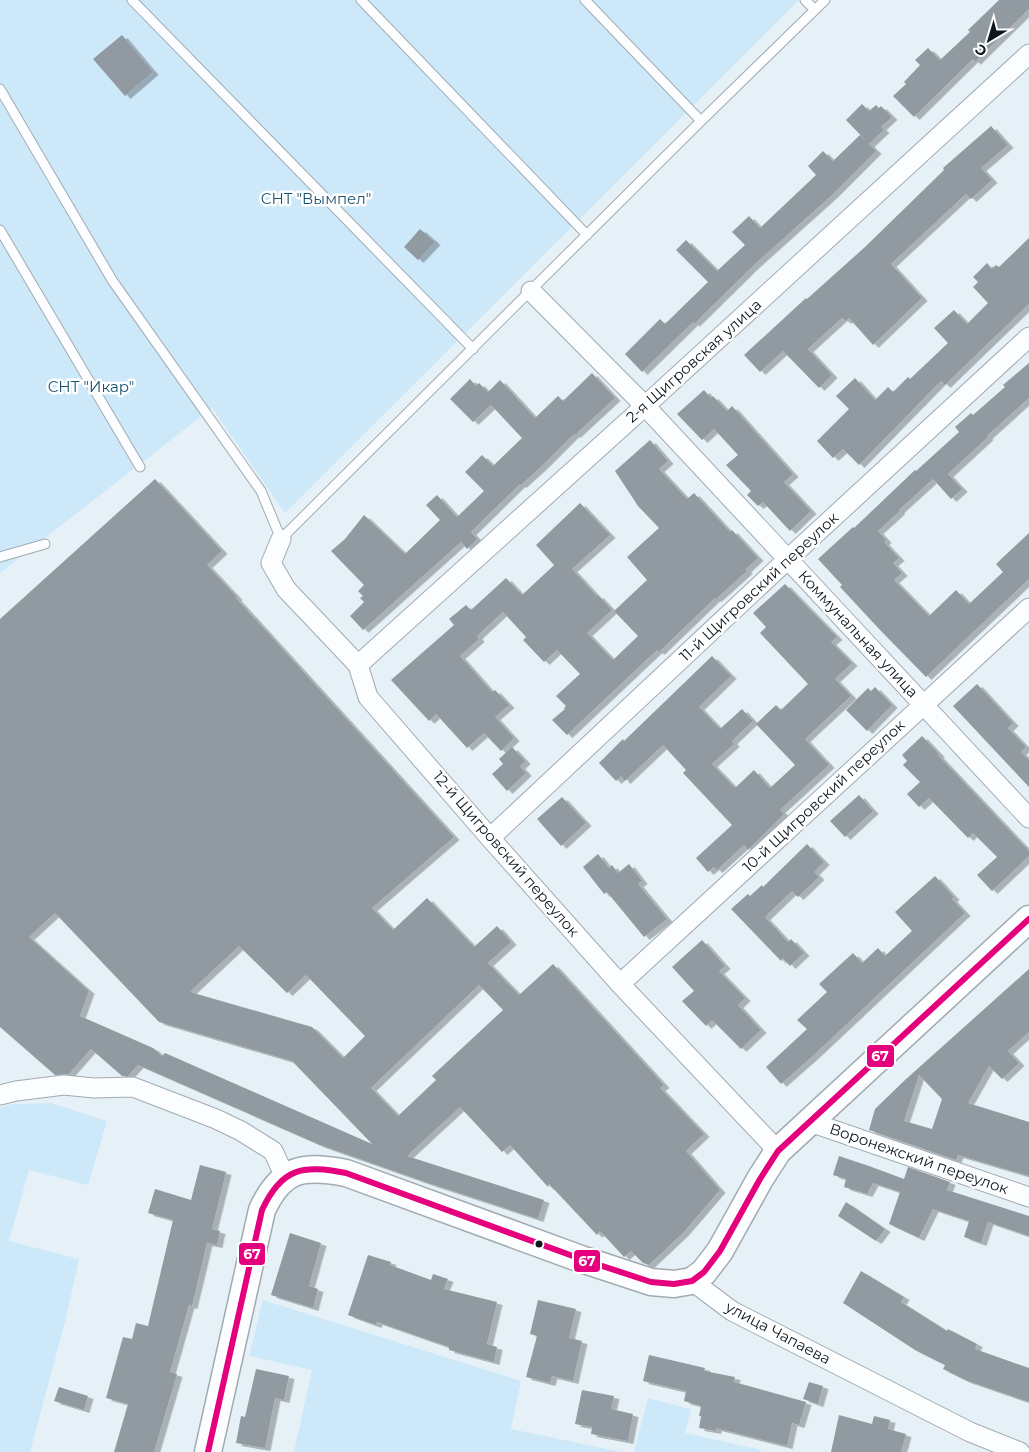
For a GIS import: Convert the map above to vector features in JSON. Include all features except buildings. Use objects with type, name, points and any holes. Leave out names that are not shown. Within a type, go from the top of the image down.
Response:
[{"type":"street","name":"2-я Щигровская улица","points":[[358,665],[645,406],[1029,54]]},
{"type":"street","name":"Коммунальная улица","points":[[531,291],[645,406],[1029,818]]},
{"type":"street","name":"11-й Щигровский переулок","points":[[490,838],[1029,337]]},
{"type":"street","name":"12-й Щигровский переулок","points":[[281,539],[271,563],[286,589],[358,665],[368,697],[620,984],[778,1151]]},
{"type":"street","name":"10-й Щигровский переулок","points":[[620,984],[1029,608]]},
{"type":"street","points":[[208,1452],[262,1210],[276,1185],[285,1178],[297,1172],[310,1169],[323,1168],[346,1173],[581,1260],[651,1282],[674,1284],[692,1281],[704,1272],[720,1251],[760,1179],[778,1151],[1029,919]]},
{"type":"street","points":[[0,1095],[64,1085],[94,1088],[133,1087],[242,1131],[273,1151],[285,1178]]},
{"type":"street","name":"Воронежский переулок","points":[[810,1122],[1029,1197]]},
{"type":"street","name":"улица Чапаева","points":[[692,1281],[732,1311],[970,1432],[1020,1452]]},
{"type":"lane","points":[[132,0],[473,349]]},
{"type":"lane","points":[[361,0],[587,235]]},
{"type":"lane","points":[[585,0],[701,121]]},
{"type":"lane","points":[[806,0],[815,10]]},
{"type":"lane","points":[[0,89],[112,280],[261,491],[281,539],[824,0]]},
{"type":"lane","points":[[0,230],[140,467]]},
{"type":"lane","points":[[0,557],[45,544]]},
{"type":"green space","name":"СНТ \"Вымпел\"","points":[[0,0],[799,0],[285,513],[212,408],[0,573]]},
{"type":"green space","points":[[51,1103],[107,1121],[88,1185],[29,1170],[9,1241],[79,1259],[66,1318],[30,1452],[0,1452],[0,1107],[13,1104]]},
{"type":"green space","points":[[263,1300],[521,1381],[511,1429],[621,1452],[294,1452],[312,1370],[249,1356]]},
{"type":"green space","points":[[648,1398],[691,1409],[685,1433],[761,1450],[760,1452],[634,1452]]},
{"type":"transit line","name":"67","points":[[208,1452],[262,1210],[270,1196],[286,1177],[295,1172],[318,1169],[346,1173],[581,1259],[651,1282],[674,1284],[692,1281],[704,1272],[720,1251],[760,1179],[778,1151],[1029,919]]},
{"type":"park label","name":"СНТ \"Икар\"","points":[[91,387]]}]
